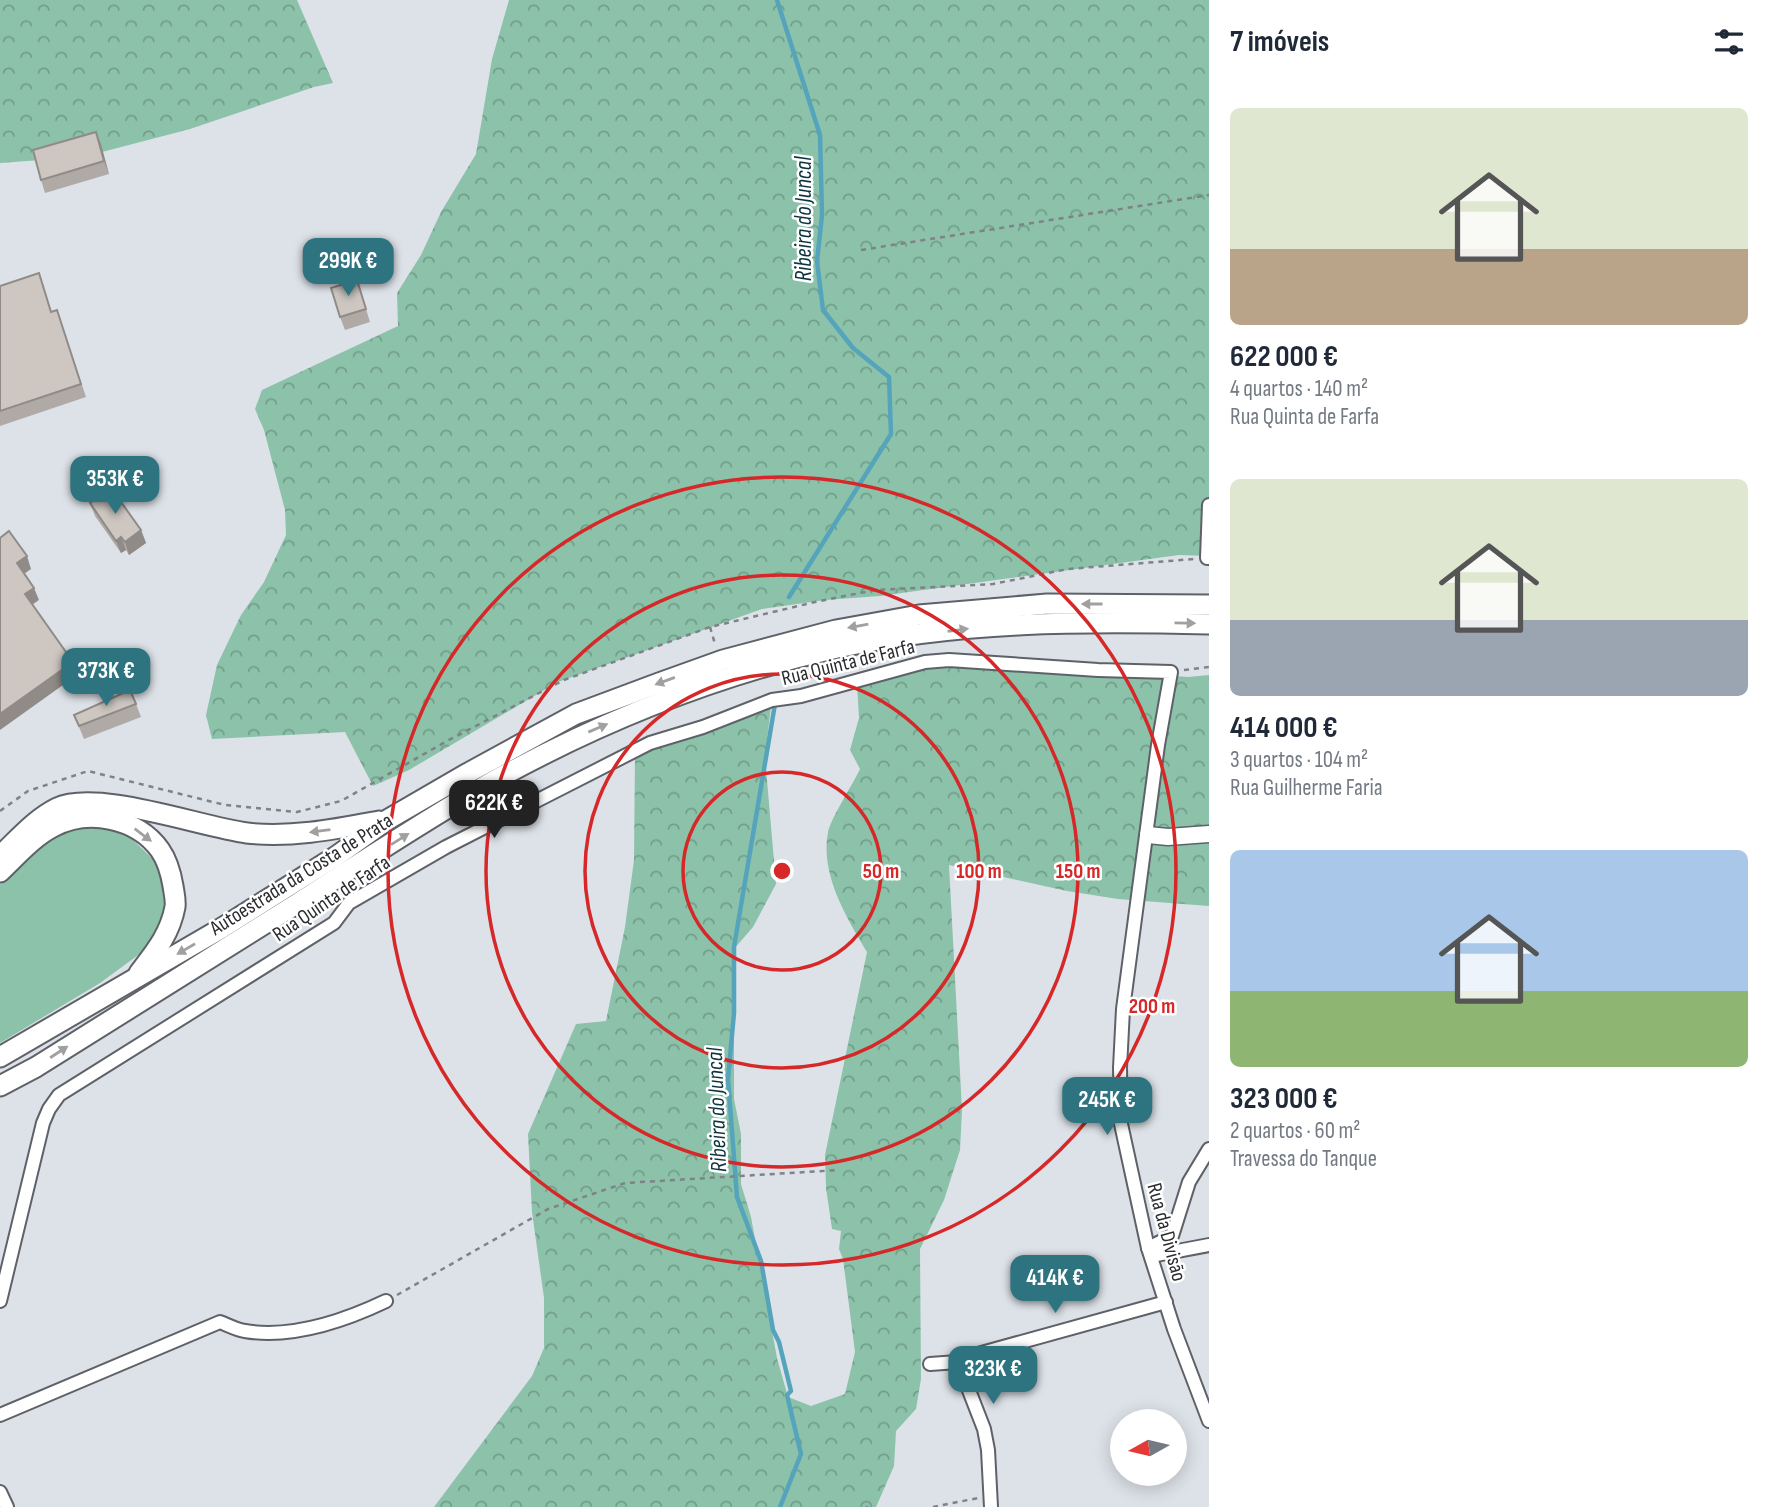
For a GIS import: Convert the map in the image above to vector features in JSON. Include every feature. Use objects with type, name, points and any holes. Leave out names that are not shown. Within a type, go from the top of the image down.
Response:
[{"type":"highway","name":"Autoestrada da Costa de Prata","points":[[0,1057],[222,928],[335,857],[387,820],[576,714],[723,660],[824,633],[919,615],[1047,604],[1209,604]]},
{"type":"highway","name":"Autoestrada da Costa de Prata","points":[[0,1086],[36,1067],[494,781],[584,734],[666,700],[744,672],[838,648],[923,634],[1051,622],[1209,624]]},
{"type":"highway","points":[[0,856],[38,820],[60,807],[92,803],[126,807],[247,833],[298,834],[387,820]]},
{"type":"highway","points":[[0,872],[53,827],[75,819],[100,817],[124,823],[144,834],[161,851],[171,875],[175,904],[169,932],[135,978]]},
{"type":"main road","points":[[1148,835],[1168,837],[1209,834]]},
{"type":"street","points":[[1208,558],[1209,505]]},
{"type":"street","name":"Rua Quinta de Farfa","points":[[0,1301],[43,1123],[49,1108],[59,1095],[334,923],[349,903],[478,830],[650,743],[703,727],[772,700],[801,696],[925,662],[949,660],[1171,672]]},
{"type":"street","name":"Rua da Divisão","points":[[1171,672],[1158,745],[1123,1009],[1119,1068],[1121,1124],[1150,1252],[1209,1421]]},
{"type":"street","points":[[1150,1252],[1171,1236],[1188,1182],[1209,1149]]},
{"type":"street","points":[[1150,1252],[1209,1245]]},
{"type":"street","points":[[0,1415],[220,1322],[244,1331],[271,1333],[313,1328],[351,1318],[386,1301]]},
{"type":"street","points":[[930,1364],[958,1362],[967,1357],[1166,1301]]},
{"type":"street","points":[[958,1362],[984,1429],[988,1450],[990,1502]]},
{"type":"street","points":[[0,1492],[7,1507]]},
{"type":"path","points":[[861,250],[1209,195]]},
{"type":"path","points":[[0,811],[28,790],[88,771],[225,805],[297,812],[341,801],[447,741],[564,680],[710,627],[815,601],[875,590],[993,584],[1068,569],[1208,558]]},
{"type":"path","points":[[710,627],[715,644]]},
{"type":"path","points":[[1171,672],[1209,667]]},
{"type":"path","points":[[386,1301],[548,1209],[625,1183],[839,1170]]},
{"type":"path","points":[[933,1507],[990,1502]]},
{"type":"green space","points":[[0,0],[297,0],[333,83],[190,129],[83,157],[0,163]]},
{"type":"green space","points":[[509,0],[1209,0],[1209,556],[1179,555],[880,596],[762,609],[558,682],[409,770],[373,786],[345,732],[212,739],[206,715],[217,665],[241,615],[264,582],[286,535],[285,510],[264,430],[255,409],[262,390],[398,326],[397,293],[476,154],[492,59]]},
{"type":"green space","points":[[933,665],[1082,669],[1188,677],[1209,675],[1209,906],[1118,899],[1067,891],[949,865],[962,1110],[960,1150],[944,1200],[920,1249],[921,1379],[916,1409],[896,1431],[894,1466],[876,1507],[434,1507],[532,1376],[544,1348],[544,1298],[532,1212],[528,1134],[576,1024],[606,1021],[625,927],[634,860],[635,755],[771,706],[765,757],[776,884],[753,927],[734,949],[734,1099],[741,1134],[741,1184],[751,1217],[777,1358],[788,1397],[811,1406],[845,1394],[855,1352],[843,1259],[839,1249],[841,1231],[832,1229],[826,1188],[825,1155],[867,952],[843,910],[831,879],[828,832],[860,769],[850,750],[859,718],[857,684]]},
{"type":"green space","points":[[80,828],[109,828],[130,837],[159,865],[166,886],[166,907],[159,930],[145,950],[100,983],[0,1043],[0,884],[57,834]]},
{"type":"building","points":[[96,132],[104,161],[41,180],[33,150]]},
{"type":"building","points":[[39,273],[51,312],[57,310],[81,384],[0,411],[0,286]]},
{"type":"building","points":[[357,280],[366,309],[340,317],[331,288]]},
{"type":"building","points":[[111,488],[141,530],[125,542],[121,537],[116,541],[90,503]]},
{"type":"building","points":[[9,531],[27,556],[17,563],[34,588],[25,594],[73,662],[0,714],[0,538]]},
{"type":"building","points":[[130,690],[136,704],[79,726],[74,715]]},
{"type":"waterway","name":"Ribeira do Juncal","points":[[777,0],[820,135],[822,215],[817,261],[823,310],[853,348],[889,377],[891,434],[789,597]]},
{"type":"waterway","name":"Ribeira do Juncal","points":[[775,704],[734,947],[734,1013],[728,1079],[737,1197],[761,1261],[773,1330],[779,1342],[791,1391],[787,1395],[801,1454],[780,1507]]}]
